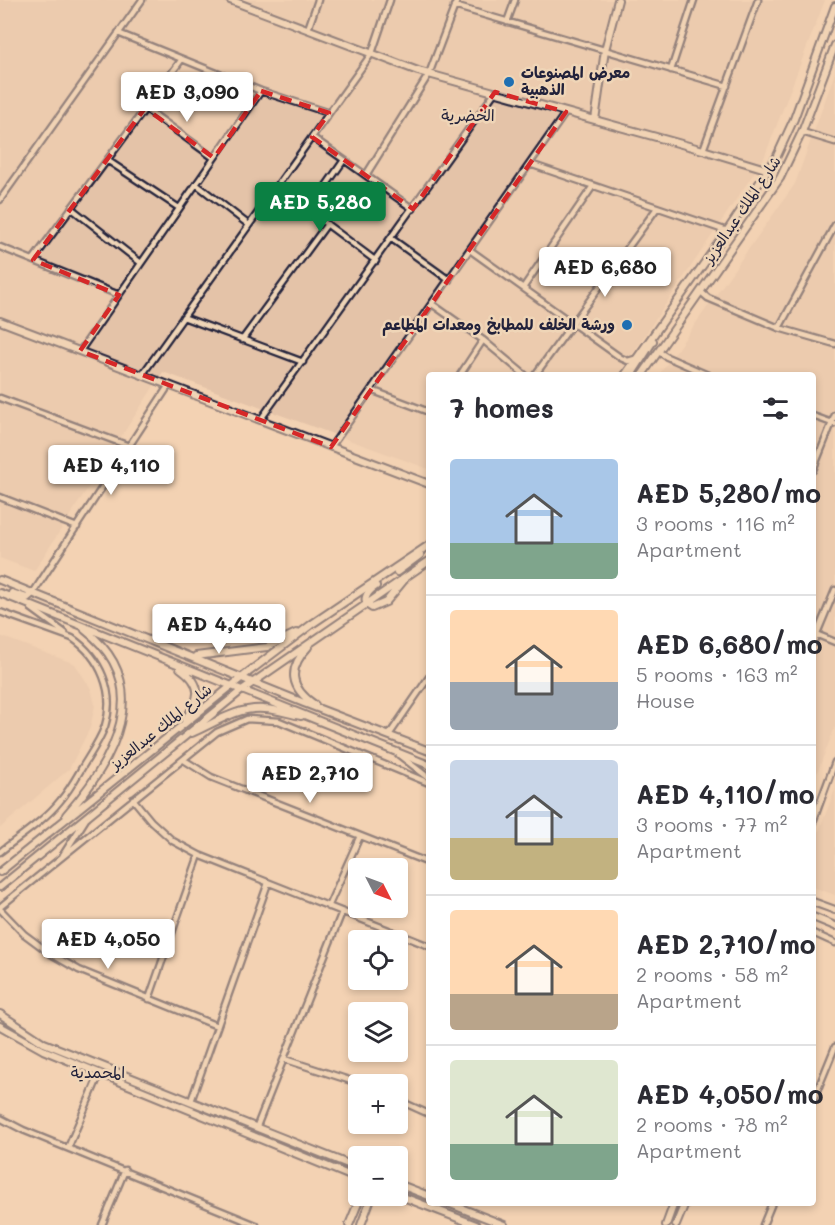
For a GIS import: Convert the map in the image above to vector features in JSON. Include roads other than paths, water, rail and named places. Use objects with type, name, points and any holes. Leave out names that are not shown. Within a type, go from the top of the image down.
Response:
[{"type":"street","points":[[0,200],[142,0]]},
{"type":"street","points":[[230,0],[429,74],[769,170]]},
{"type":"street","points":[[308,29],[318,0]]},
{"type":"street","points":[[142,375],[372,54],[390,0]]},
{"type":"street","points":[[366,175],[429,74],[457,0]]},
{"type":"street","points":[[507,22],[515,0]]},
{"type":"street","points":[[595,120],[605,50],[618,0]]},
{"type":"street","points":[[671,70],[694,0]]},
{"type":"street","points":[[703,150],[758,0]]},
{"type":"street","points":[[454,6],[727,86]]},
{"type":"street","name":"شارع الملك عبدالعزيز","points":[[627,372],[769,170],[794,119],[835,6]]},
{"type":"street","points":[[118,33],[261,91],[329,113]]},
{"type":"street","name":"شارع الملك عبدالعزيز","points":[[644,372],[770,195],[788,164],[802,132],[835,45]]},
{"type":"street","points":[[33,260],[182,59]]},
{"type":"street","points":[[80,351],[261,91]]},
{"type":"street","points":[[261,420],[495,92]]},
{"type":"street","points":[[146,108],[214,158]]},
{"type":"street","points":[[332,447],[566,112]]},
{"type":"street","points":[[802,132],[835,142]]},
{"type":"street","points":[[312,137],[413,208]]},
{"type":"street","points":[[107,160],[179,208]]},
{"type":"street","points":[[309,210],[344,160]]},
{"type":"street","points":[[530,164],[727,231]]},
{"type":"street","points":[[196,184],[249,225]]},
{"type":"street","points":[[277,186],[376,261]]},
{"type":"street","points":[[524,288],[593,186]]},
{"type":"street","points":[[71,208],[141,263]]},
{"type":"street","points":[[537,372],[657,208]]},
{"type":"street","points":[[242,339],[327,224]]},
{"type":"street","points":[[779,328],[835,225]]},
{"type":"street","points":[[392,239],[449,280]]},
{"type":"street","points":[[0,247],[119,295]]},
{"type":"street","points":[[470,250],[624,360],[631,361],[638,358]]},
{"type":"street","points":[[701,292],[708,298],[779,328],[835,344]]},
{"type":"street","points":[[432,304],[483,340],[521,372]]},
{"type":"street","points":[[183,317],[303,362]]},
{"type":"street","points":[[0,321],[426,483]]},
{"type":"street","points":[[633,372],[650,348],[658,329]]},
{"type":"street","points":[[462,372],[483,340]]},
{"type":"street","points":[[659,352],[696,372]]},
{"type":"street","points":[[0,592],[29,598],[169,385]]},
{"type":"street","points":[[371,390],[426,411]]},
{"type":"street","points":[[0,398],[129,446]]},
{"type":"street","points":[[816,463],[835,415]]},
{"type":"street","points":[[816,417],[833,424]]},
{"type":"street","points":[[0,497],[77,527]]},
{"type":"street","name":"شارع الملك عبدالعزيز","points":[[0,872],[312,624],[426,547]]},
{"type":"street","points":[[366,604],[365,599],[369,591],[413,561],[426,548]]},
{"type":"street","name":"شارع الملك عبدالعزيز","points":[[0,887],[252,682],[426,563]]},
{"type":"street","points":[[0,580],[426,750]]},
{"type":"street","points":[[816,632],[835,590]]},
{"type":"street","points":[[0,592],[426,764]]},
{"type":"street","points":[[0,852],[50,812],[60,801],[101,737],[108,706],[104,677],[94,658],[81,644],[24,603]]},
{"type":"street","points":[[0,612],[72,638]]},
{"type":"street","points":[[53,829],[93,781],[114,742],[122,715],[122,689],[115,665],[100,643],[77,624]]},
{"type":"street","points":[[186,655],[205,657],[267,647],[312,624]]},
{"type":"street","points":[[816,634],[835,642]]},
{"type":"street","points":[[316,638],[299,656],[294,675],[301,693],[320,708]]},
{"type":"street","points":[[170,661],[189,675],[195,682],[198,692],[194,707],[181,726]]},
{"type":"street","points":[[389,735],[426,684]]},
{"type":"street","points":[[183,738],[228,715],[246,709],[265,708],[318,720]]},
{"type":"street","points":[[218,1026],[79,970],[51,954],[24,934],[0,908],[217,732],[247,719],[279,721],[426,782]]},
{"type":"street","points":[[392,750],[426,776]]},
{"type":"street","points":[[184,760],[211,777],[426,862]]},
{"type":"street","points":[[816,814],[835,762]]},
{"type":"street","points":[[133,799],[172,841],[200,855],[426,945]]},
{"type":"street","points":[[60,860],[89,814]]},
{"type":"street","points":[[328,907],[360,836]]},
{"type":"street","points":[[149,999],[200,855]]},
{"type":"street","points":[[191,1101],[268,883]]},
{"type":"street","points":[[816,903],[835,910]]},
{"type":"street","points":[[257,1126],[342,912]]},
{"type":"street","points":[[816,918],[835,926]]},
{"type":"street","points":[[816,934],[835,943]]},
{"type":"street","points":[[0,1014],[44,1043],[348,1164]]},
{"type":"street","points":[[0,1026],[43,1050],[348,1175]]},
{"type":"street","points":[[816,1094],[835,1047]]},
{"type":"street","points":[[284,1059],[348,1080]]},
{"type":"street","points":[[68,1148],[100,1073]]},
{"type":"street","points":[[408,1105],[426,1113]]},
{"type":"street","points":[[0,1118],[23,1130],[256,1225]]},
{"type":"street","points":[[102,1225],[124,1170]]},
{"type":"street","points":[[408,1188],[426,1195]]},
{"type":"street","points":[[408,1199],[426,1206]]},
{"type":"street","points":[[349,1225],[357,1206]]},
{"type":"street","points":[[361,1225],[368,1206]]},
{"type":"street","points":[[427,1206],[476,1225]]},
{"type":"street","points":[[461,1206],[504,1225]]},
{"type":"street","points":[[666,1225],[671,1206]]},
{"type":"street","points":[[676,1225],[684,1206]]},
{"type":"street","points":[[763,1225],[771,1206]]},
{"type":"place","name":"معرض المصنوعات الذهبية","points":[[509,82]]},
{"type":"place","name":"ورشة الخلف للمطابخ ومعدات المطاعم","points":[[627,325]]},
{"type":"district","name":"الخضرية","points":[[468,115]]},
{"type":"district","name":"المحمدية","points":[[98,1072]]}]
